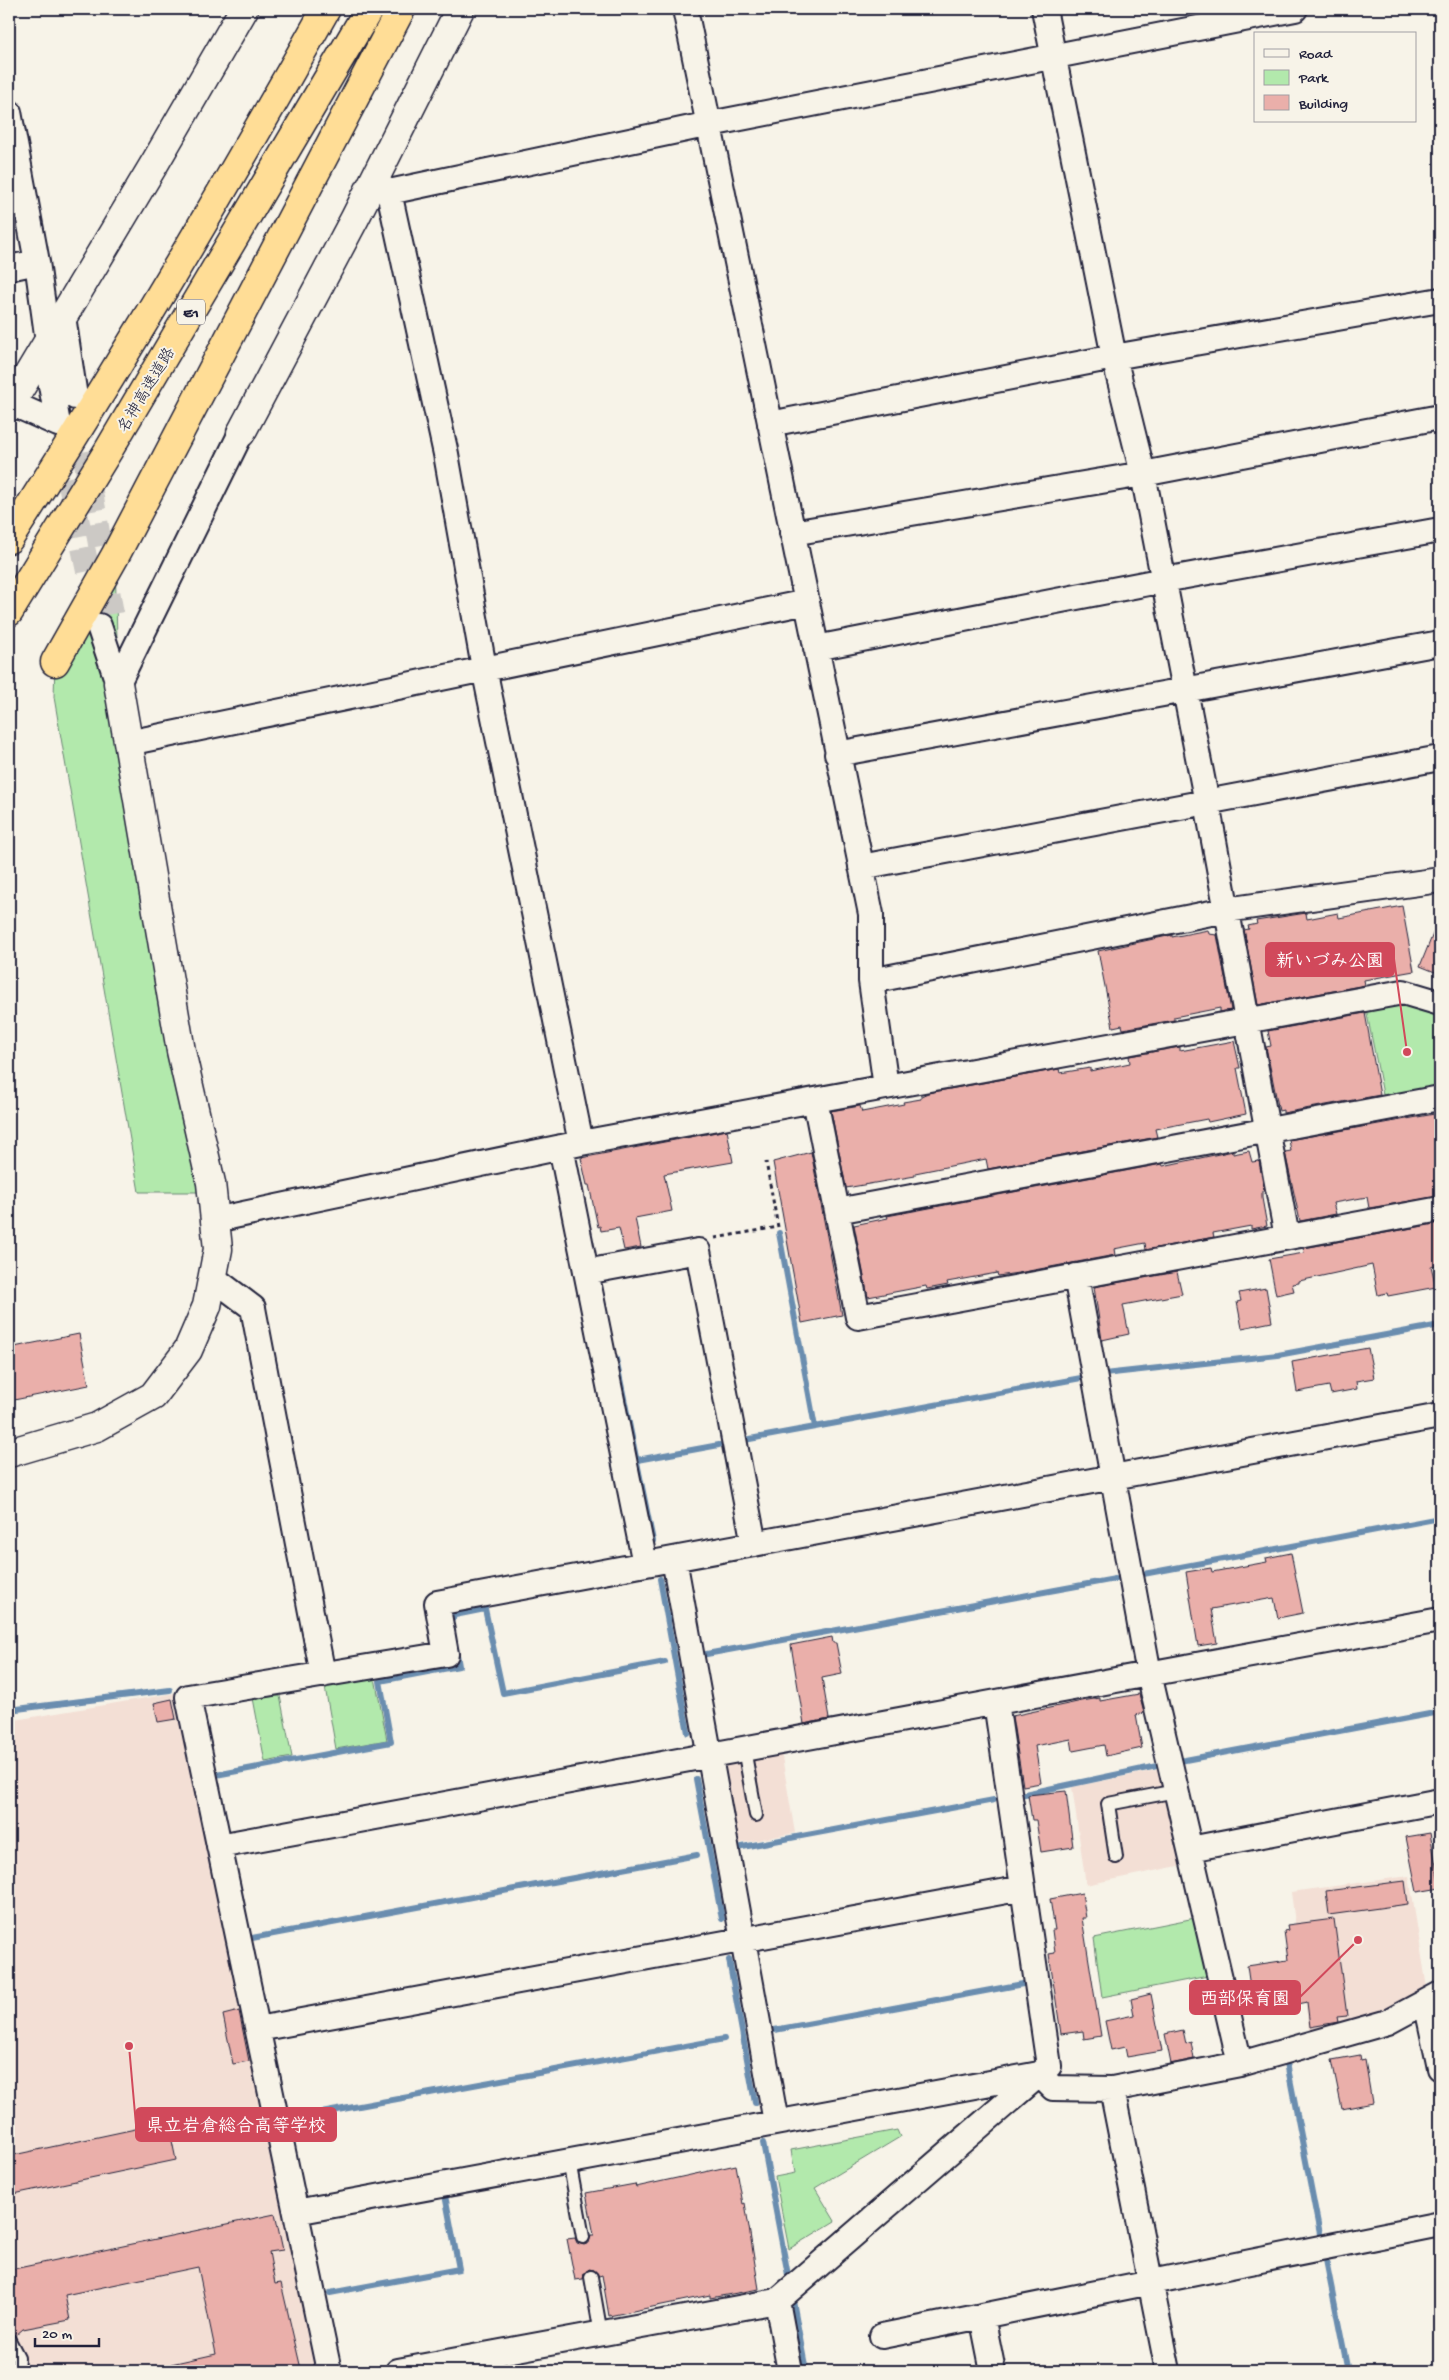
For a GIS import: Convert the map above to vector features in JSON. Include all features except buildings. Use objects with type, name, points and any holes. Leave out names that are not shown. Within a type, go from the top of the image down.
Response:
[{"type":"highway","name":"E1","points":[[9,539],[72,441],[278,94],[326,9]]},
{"type":"highway","name":"名神高速道路","points":[[9,612],[108,451],[369,9]]},
{"type":"highway","points":[[55,662],[120,547],[401,9]]},
{"type":"street","points":[[9,112],[37,262],[46,345],[58,424],[10,405],[46,345],[63,316],[156,161],[244,9]]},
{"type":"street","points":[[117,678],[242,433],[381,186],[460,9]]},
{"type":"street","points":[[686,9],[871,914],[871,981],[886,1087]]},
{"type":"street","points":[[1044,9],[1114,357],[1143,474],[1164,580],[1287,1238]]},
{"type":"street","points":[[381,186],[710,124],[1295,9]]},
{"type":"street","points":[[381,186],[446,454],[571,1145],[586,1272],[645,1564]]},
{"type":"street","points":[[9,268],[37,262]]},
{"type":"street","points":[[770,424],[1114,357],[1440,300]]},
{"type":"street","points":[[63,316],[75,397]]},
{"type":"street","points":[[792,533],[1143,474],[1440,417]]},
{"type":"street","points":[[816,648],[1164,580],[1440,530]]},
{"type":"street","points":[[128,743],[807,602]]},
{"type":"street","points":[[9,1453],[97,1427],[153,1396],[188,1350],[207,1306],[218,1249],[211,1183],[181,1051],[117,678],[105,620]]},
{"type":"street","points":[[837,754],[1440,643]]},
{"type":"street","points":[[861,867],[1440,758]]},
{"type":"street","points":[[871,981],[1226,910],[1440,880]]},
{"type":"street","points":[[215,1220],[571,1145],[1403,992],[1440,1003]]},
{"type":"street","points":[[837,1211],[1440,1098]]},
{"type":"street","points":[[815,1100],[858,1317],[1440,1209]]},
{"type":"street","points":[[586,1272],[698,1251],[754,1544]]},
{"type":"street","points":[[1076,1276],[1149,1674],[1240,2064]]},
{"type":"street","points":[[212,1278],[253,1308],[323,1675]]},
{"type":"street","points":[[329,2371],[188,1697],[446,1654],[437,1603],[1440,1416]]},
{"type":"street","points":[[674,1558],[776,2122]]},
{"type":"street","points":[[219,1846],[1440,1620]]},
{"type":"street","points":[[398,2371],[777,2301],[1048,2066],[996,1702]]},
{"type":"street","points":[[1190,1850],[1440,1801]]},
{"type":"street","points":[[258,2029],[1023,1888]]},
{"type":"street","points":[[1039,2074],[1053,2088],[1112,2089],[1240,2064],[1388,2022],[1433,1998],[1440,2068]]},
{"type":"street","points":[[296,2212],[1039,2074]]},
{"type":"street","points":[[1112,2089],[1168,2371]]},
{"type":"street","points":[[882,2336],[1440,2224]]},
{"type":"street","points":[[777,2301],[790,2371]]},
{"type":"street","points":[[982,2316],[993,2371]]},
{"type":"lane","points":[[744,1749],[756,1815]]},
{"type":"lane","points":[[1116,1857],[1108,1804],[1176,1791]]},
{"type":"lane","points":[[569,2161],[583,2237]]},
{"type":"lane","points":[[590,2277],[601,2334]]},
{"type":"lane","points":[[9,2340],[18,2357],[17,2371]]},
{"type":"path","points":[[698,1251],[706,1240],[778,1227],[766,1162]]},
{"type":"shaded area","points":[[176,1693],[319,2371],[9,2371],[9,1721]]},
{"type":"shaded area","points":[[781,1751],[795,1833],[736,1844],[722,1771],[727,1761]]},
{"type":"shaded area","points":[[1161,1769],[1183,1865],[1086,1885],[1072,1787]]},
{"type":"shaded area","points":[[1409,1876],[1427,1988],[1393,2009],[1309,2031],[1291,1892]]},
{"type":"green space","points":[[115,556],[118,683],[212,1192],[139,1192],[54,697],[55,662]]},
{"type":"green space","points":[[1400,1002],[1440,1015],[1440,1089],[1384,1099],[1366,1009]]},
{"type":"green space","points":[[375,1678],[387,1740],[336,1749],[325,1687]]},
{"type":"green space","points":[[280,1696],[292,1757],[265,1762],[253,1698]]},
{"type":"green space","points":[[1195,1918],[1208,1976],[1102,1997],[1094,1938]]},
{"type":"green space","points":[[897,2130],[900,2137],[815,2188],[835,2221],[789,2249],[775,2177],[795,2173],[791,2150]]},
{"type":"waterway","points":[[779,1233],[815,1427]]},
{"type":"waterway","points":[[1104,1374],[1278,1355],[1440,1325]]},
{"type":"waterway","points":[[616,1359],[653,1541]]},
{"type":"waterway","points":[[739,1441],[1081,1378]]},
{"type":"waterway","points":[[637,1460],[719,1445]]},
{"type":"waterway","points":[[1138,1575],[1440,1518]]},
{"type":"waterway","points":[[660,1579],[688,1733]]},
{"type":"waterway","points":[[701,1655],[1115,1579]]},
{"type":"waterway","points":[[452,1627],[451,1620],[455,1615],[485,1609],[503,1693],[665,1662]]},
{"type":"waterway","points":[[216,1775],[391,1742],[380,1681],[459,1666],[456,1649]]},
{"type":"waterway","points":[[9,1710],[170,1690]]},
{"type":"waterway","points":[[1180,1761],[1440,1712]]},
{"type":"waterway","points":[[1020,1795],[1157,1766]]},
{"type":"waterway","points":[[696,1779],[722,1919]]},
{"type":"waterway","points":[[737,1848],[994,1800]]},
{"type":"waterway","points":[[252,1938],[697,1855]]},
{"type":"waterway","points":[[729,1960],[755,2103]]},
{"type":"waterway","points":[[769,2031],[1023,1984]]},
{"type":"waterway","points":[[294,2118],[724,2039]]},
{"type":"waterway","points":[[1287,2063],[1320,2234]]},
{"type":"waterway","points":[[763,2143],[788,2275]]},
{"type":"waterway","points":[[330,2293],[459,2269],[445,2195]]},
{"type":"waterway","points":[[1325,2255],[1348,2371]]},
{"type":"waterway","points":[[793,2301],[806,2371]]},
{"type":"tunnel","points":[[78,416],[112,614]]},
{"type":"tunnel","points":[[61,442],[94,600]]},
{"type":"place","name":"新いづみ公園","points":[[1407,1052]]},
{"type":"place","name":"西部保育園","points":[[1358,1940]]},
{"type":"place","name":"県立岩倉総合高等学校","points":[[129,2046]]}]
